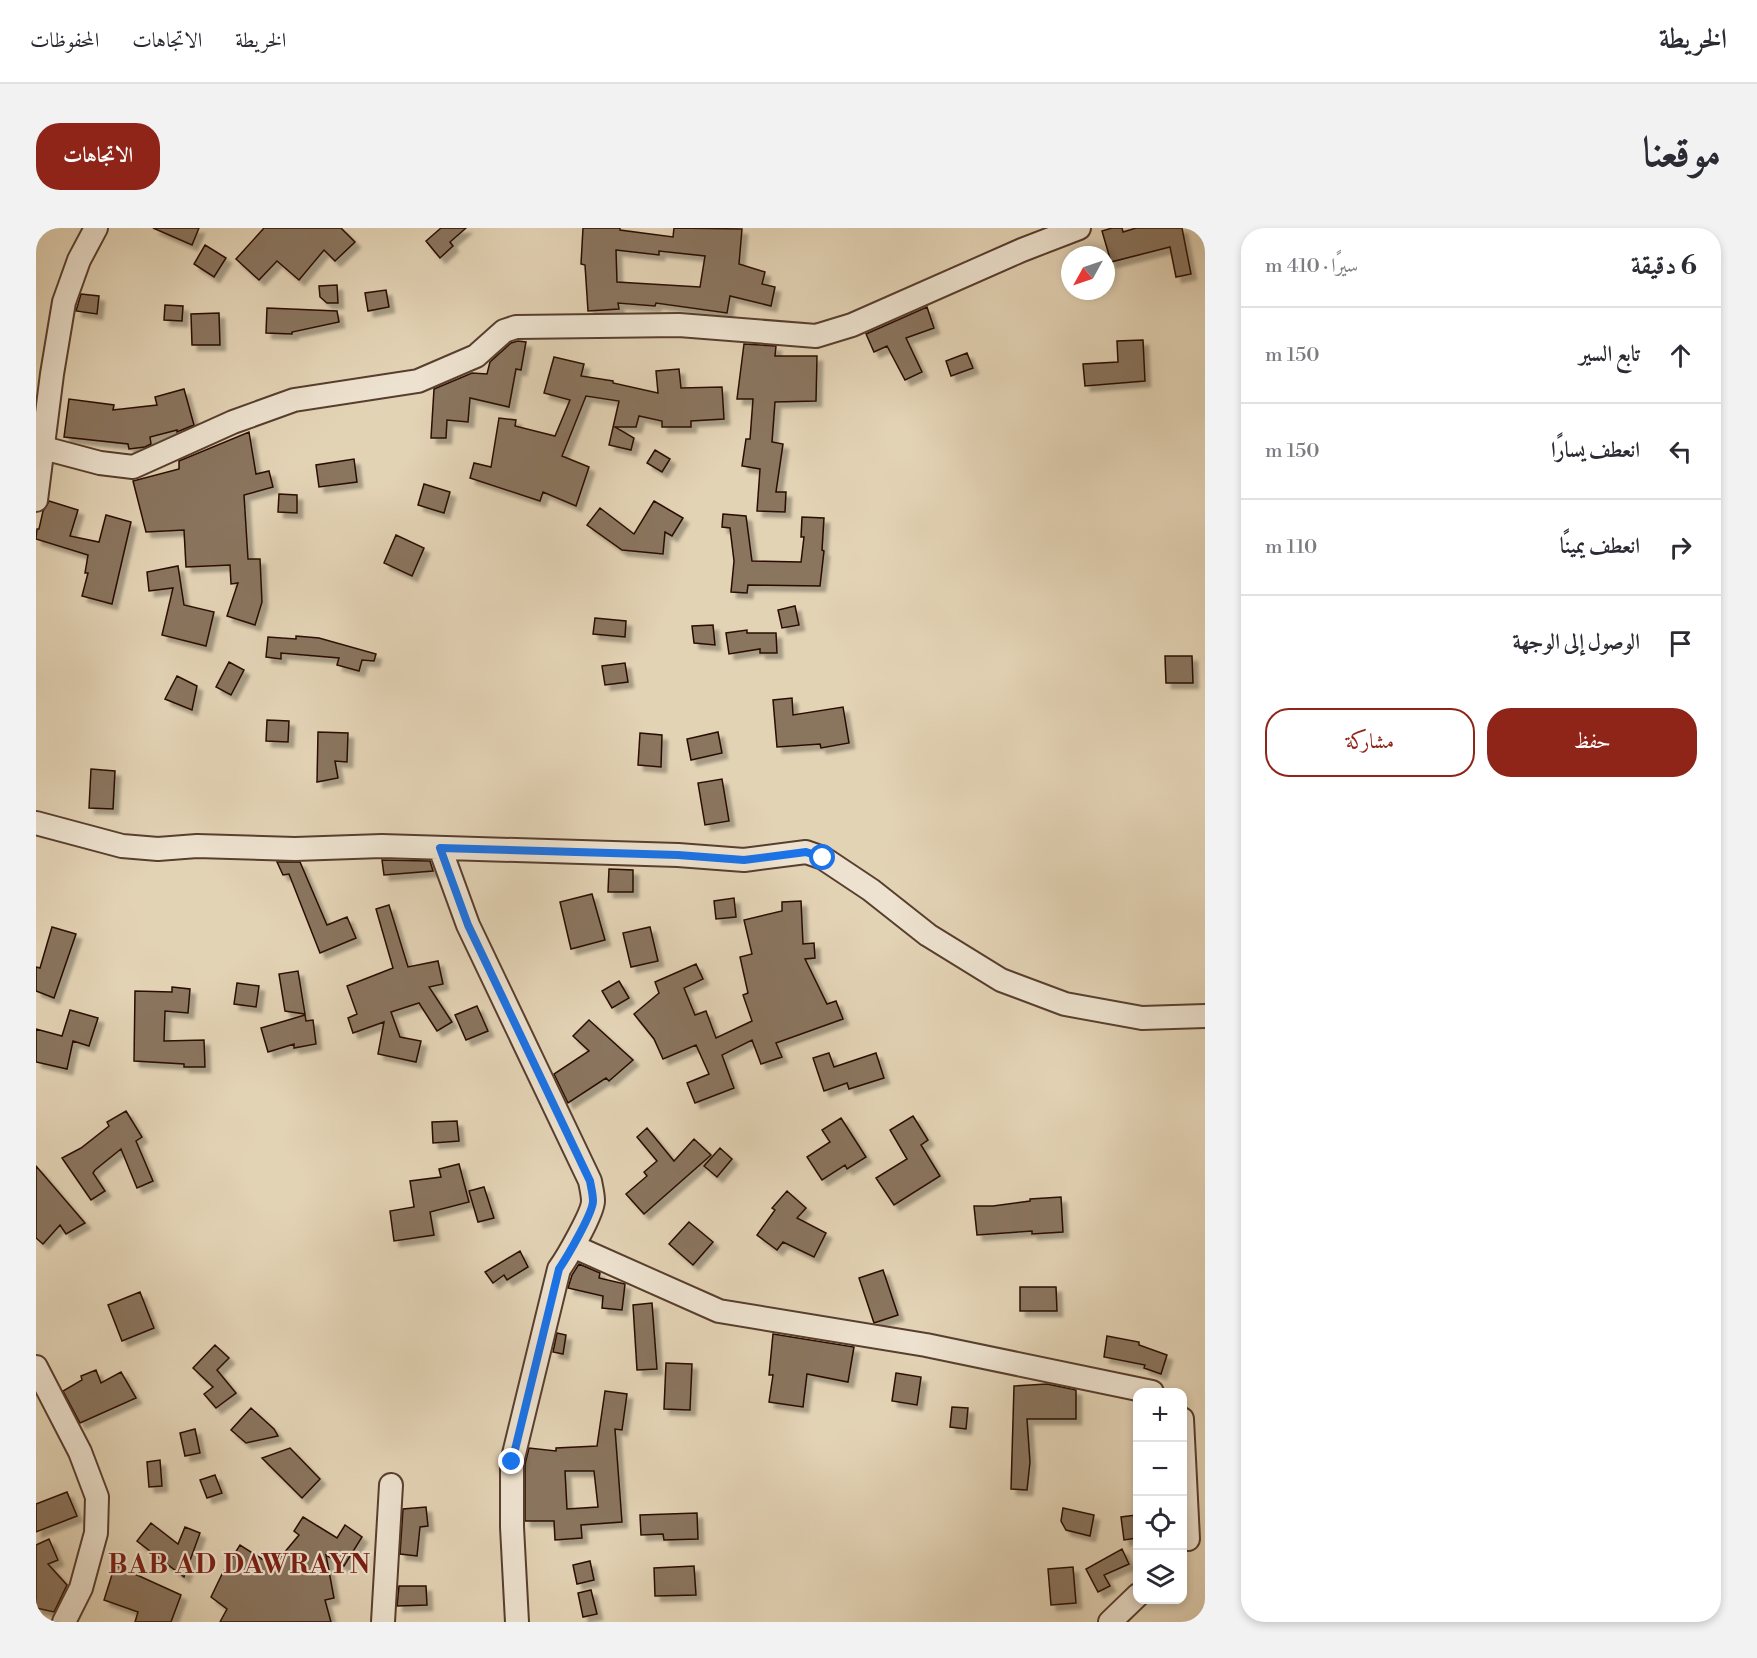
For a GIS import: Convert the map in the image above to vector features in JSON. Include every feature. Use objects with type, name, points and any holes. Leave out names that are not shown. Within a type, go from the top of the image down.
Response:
[{"type":"street","points":[[36,500],[40,448],[64,302],[79,260],[96,228]]},
{"type":"street","points":[[40,448],[100,463],[133,467],[233,422],[294,400],[418,381],[476,356],[504,332],[516,327],[679,325],[816,336],[862,321],[1022,250],[1079,228]]},
{"type":"street","points":[[36,823],[122,846],[158,849],[197,846],[295,849],[440,848],[678,855],[744,860],[806,852],[823,858],[871,890],[928,935],[1001,980],[1065,1005],[1142,1018],[1205,1016]]},
{"type":"street","points":[[440,848],[468,925],[590,1181],[593,1203],[575,1247],[559,1269],[512,1462],[512,1527],[518,1622]]},
{"type":"street","points":[[575,1247],[719,1311],[926,1346],[1133,1388]]},
{"type":"street","points":[[36,1367],[80,1452],[97,1497],[96,1533],[81,1588],[64,1622]]},
{"type":"street","points":[[1184,1442],[1192,1538]]},
{"type":"street","points":[[383,1622],[391,1485]]},
{"type":"street","points":[[1110,1622],[1133,1599]]},
{"type":"building","points":[[153,228],[199,228],[192,245]]},
{"type":"building","points":[[264,228],[341,228],[355,242],[335,261],[324,250],[299,280],[277,261],[259,280],[236,259]]},
{"type":"building","points":[[441,228],[466,228],[450,242],[453,246],[440,258],[426,241]]},
{"type":"building","points":[[583,228],[620,228],[620,230],[673,237],[674,228],[742,229],[739,264],[765,272],[762,284],[775,287],[771,306],[730,296],[727,313],[656,303],[655,306],[618,303],[619,309],[588,311],[585,265],[581,264]],"holes":[[[616,250],[659,255],[659,251],[705,256],[700,287],[617,282]]]},
{"type":"building","points":[[1112,228],[1122,228],[1123,232],[1136,228],[1182,228],[1191,274],[1176,277],[1170,247],[1115,261],[1115,246],[1106,246],[1102,231]]},
{"type":"building","points":[[205,245],[226,258],[214,277],[194,264]]},
{"type":"building","points":[[337,285],[338,303],[327,303],[320,297],[319,286]]},
{"type":"building","points":[[386,290],[389,307],[368,311],[365,293]]},
{"type":"building","points":[[81,294],[99,296],[97,314],[76,311]]},
{"type":"building","points":[[165,305],[183,306],[182,321],[164,320]]},
{"type":"building","points":[[927,307],[934,328],[906,338],[922,372],[905,380],[887,346],[874,352],[866,334]]},
{"type":"building","points":[[267,308],[337,311],[339,322],[292,332],[292,334],[266,333]]},
{"type":"building","points":[[219,313],[220,345],[192,345],[191,314]]},
{"type":"building","points":[[1143,340],[1145,381],[1085,386],[1083,364],[1118,362],[1117,341]]},
{"type":"building","points":[[526,342],[521,370],[516,369],[509,407],[470,398],[468,422],[447,420],[446,438],[431,438],[434,389],[472,373],[487,374],[490,362],[511,343]]},
{"type":"building","points":[[744,344],[776,346],[775,356],[817,356],[816,401],[775,402],[772,442],[783,444],[776,492],[786,492],[785,512],[757,511],[760,469],[742,466],[746,439],[750,439],[753,399],[737,399]]},
{"type":"building","points":[[967,353],[973,368],[951,376],[946,361]]},
{"type":"building","points":[[554,357],[584,364],[581,376],[613,381],[613,383],[658,393],[656,371],[679,369],[681,388],[722,387],[724,419],[691,421],[691,427],[662,427],[662,421],[639,416],[636,427],[615,427],[634,438],[631,450],[609,445],[619,401],[586,396],[562,456],[589,467],[576,506],[543,492],[540,501],[470,478],[474,463],[491,467],[499,418],[516,420],[515,426],[555,436],[570,400],[544,393]]},
{"type":"building","points":[[184,389],[194,425],[177,432],[177,430],[150,437],[151,444],[145,447],[129,449],[128,444],[64,437],[69,399],[114,405],[113,410],[157,405],[155,397]]},
{"type":"building","points":[[249,432],[256,474],[269,471],[273,487],[244,495],[248,559],[260,559],[262,602],[255,625],[227,616],[238,583],[231,584],[230,565],[186,567],[184,530],[146,532],[133,481],[179,469],[179,461]]},
{"type":"building","points":[[655,450],[670,459],[662,472],[647,463]]},
{"type":"building","points":[[354,459],[357,482],[319,487],[316,465]]},
{"type":"building","points":[[424,484],[450,492],[444,513],[418,505]]},
{"type":"building","points":[[279,494],[297,495],[297,513],[278,512]]},
{"type":"building","points":[[49,501],[78,510],[70,536],[99,542],[106,515],[131,522],[112,604],[82,596],[88,573],[85,573],[88,555],[36,539],[43,511]]},
{"type":"building","points":[[654,501],[683,518],[672,536],[665,532],[663,554],[622,550],[587,525],[600,508],[634,534]]},
{"type":"building","points":[[723,514],[746,516],[752,561],[801,562],[804,537],[801,537],[802,517],[824,518],[822,550],[824,551],[820,586],[748,585],[747,593],[731,592],[734,561],[730,528],[722,527]]},
{"type":"building","points":[[396,535],[424,548],[412,576],[384,563]]},
{"type":"building","points":[[178,566],[184,605],[214,612],[206,646],[162,635],[173,588],[149,591],[147,572]]},
{"type":"building","points":[[795,606],[799,625],[782,628],[778,610]]},
{"type":"building","points":[[595,618],[626,621],[625,637],[593,634]]},
{"type":"building","points":[[713,625],[715,645],[694,643],[692,626]]},
{"type":"building","points":[[747,630],[747,633],[776,633],[777,653],[760,653],[760,649],[729,654],[726,633]]},
{"type":"building","points":[[296,636],[319,638],[376,654],[374,661],[362,660],[359,671],[337,665],[339,658],[281,653],[281,659],[266,657],[268,637],[296,639]]},
{"type":"building","points":[[1165,656],[1192,656],[1193,683],[1166,683]]},
{"type":"building","points":[[229,662],[244,670],[231,695],[216,687]]},
{"type":"building","points":[[625,663],[628,682],[605,685],[602,666]]},
{"type":"building","points":[[177,676],[197,686],[192,710],[165,699]]},
{"type":"building","points":[[792,698],[793,715],[843,707],[849,743],[821,748],[820,744],[777,747],[773,700]]},
{"type":"building","points":[[267,720],[289,721],[288,742],[266,741]]},
{"type":"building","points":[[318,732],[348,733],[347,762],[335,761],[338,778],[317,782]]},
{"type":"building","points":[[718,732],[722,753],[691,760],[687,739]]},
{"type":"building","points":[[640,733],[662,735],[661,767],[638,765]]},
{"type":"building","points":[[91,769],[115,771],[113,809],[89,808]]},
{"type":"building","points":[[722,779],[729,821],[705,825],[698,783]]},
{"type":"building","points":[[382,860],[430,861],[433,871],[384,875]]},
{"type":"building","points":[[277,862],[300,862],[327,925],[347,917],[356,938],[320,953],[289,874],[283,875]]},
{"type":"building","points":[[609,869],[633,870],[633,892],[608,892]]},
{"type":"building","points":[[592,894],[605,940],[571,949],[560,902]]},
{"type":"building","points":[[734,898],[736,917],[716,919],[714,901]]},
{"type":"building","points":[[801,901],[803,944],[814,943],[815,958],[805,959],[827,1004],[836,1001],[843,1019],[776,1043],[782,1057],[761,1064],[752,1040],[722,1055],[734,1088],[695,1103],[687,1083],[709,1074],[696,1045],[663,1059],[654,1039],[634,1014],[659,993],[655,982],[696,964],[703,979],[684,988],[695,1015],[706,1011],[716,1038],[752,1021],[743,995],[748,993],[740,957],[752,954],[744,920],[782,911],[782,902]]},
{"type":"building","points":[[389,905],[408,967],[438,961],[443,984],[429,987],[452,1022],[437,1031],[419,1003],[391,1012],[400,1037],[421,1041],[416,1062],[378,1054],[384,1022],[353,1033],[348,1018],[357,1014],[347,986],[393,968],[376,909]]},
{"type":"building","points":[[52,927],[76,934],[54,998],[36,991],[36,967],[40,968]]},
{"type":"building","points":[[650,927],[658,961],[631,967],[623,933]]},
{"type":"building","points":[[298,971],[305,1014],[285,1011],[279,974]]},
{"type":"building","points":[[619,981],[629,998],[612,1008],[602,991]]},
{"type":"building","points":[[237,983],[259,986],[256,1007],[234,1004]]},
{"type":"building","points":[[172,987],[190,989],[188,1013],[165,1011],[164,1041],[204,1040],[205,1067],[134,1061],[135,991],[172,992]]},
{"type":"building","points":[[477,1006],[488,1031],[466,1040],[455,1015]]},
{"type":"building","points":[[70,1010],[98,1018],[89,1046],[73,1041],[67,1069],[36,1062],[36,1029],[62,1036]]},
{"type":"building","points":[[305,1015],[306,1021],[313,1020],[316,1044],[294,1048],[294,1044],[268,1052],[261,1028]]},
{"type":"building","points":[[589,1020],[633,1060],[609,1081],[606,1078],[568,1103],[554,1074],[589,1051],[573,1036]]},
{"type":"building","points":[[829,1053],[834,1067],[876,1053],[884,1078],[849,1089],[847,1083],[824,1091],[813,1058]]},
{"type":"building","points":[[126,1111],[142,1137],[136,1141],[153,1181],[137,1188],[121,1149],[93,1173],[105,1191],[91,1200],[62,1158],[81,1148],[109,1126],[107,1122]]},
{"type":"building","points":[[913,1116],[928,1140],[921,1145],[940,1176],[894,1205],[876,1178],[907,1159],[890,1130]]},
{"type":"building","points":[[841,1118],[866,1157],[847,1169],[845,1165],[822,1180],[807,1157],[830,1142],[822,1130]]},
{"type":"building","points":[[457,1121],[459,1141],[433,1143],[432,1122]]},
{"type":"building","points":[[647,1128],[674,1161],[694,1139],[711,1155],[644,1214],[626,1194],[647,1176],[644,1172],[657,1161],[637,1137]]},
{"type":"building","points":[[720,1148],[732,1159],[717,1177],[704,1166]]},
{"type":"building","points":[[459,1164],[469,1202],[430,1212],[434,1235],[394,1241],[390,1211],[414,1207],[410,1181],[441,1177],[439,1169]]},
{"type":"building","points":[[36,1166],[85,1223],[66,1234],[60,1225],[43,1244],[36,1238]]},
{"type":"building","points":[[484,1187],[494,1218],[478,1222],[469,1191]]},
{"type":"building","points":[[787,1191],[806,1208],[797,1218],[826,1233],[814,1257],[783,1242],[777,1250],[757,1235],[775,1210],[772,1208]]},
{"type":"building","points":[[1061,1197],[1063,1232],[1032,1234],[1032,1231],[977,1235],[974,1206],[993,1206],[1030,1201],[1030,1199]]},
{"type":"building","points":[[689,1222],[713,1242],[693,1265],[669,1244]]},
{"type":"building","points":[[520,1251],[528,1267],[507,1280],[504,1275],[493,1283],[485,1272]]},
{"type":"building","points":[[579,1264],[600,1273],[599,1278],[625,1284],[622,1310],[602,1308],[603,1296],[568,1288]]},
{"type":"building","points":[[883,1270],[898,1315],[874,1323],[859,1278]]},
{"type":"building","points":[[1020,1287],[1056,1287],[1057,1311],[1020,1311]]},
{"type":"building","points":[[140,1292],[154,1328],[122,1341],[108,1305]]},
{"type":"building","points":[[652,1303],[657,1369],[637,1370],[633,1305]]},
{"type":"building","points":[[557,1333],[566,1335],[563,1354],[553,1352]]},
{"type":"building","points":[[773,1334],[854,1347],[848,1382],[807,1374],[803,1407],[769,1402],[773,1375],[769,1375]]},
{"type":"building","points":[[1107,1336],[1139,1342],[1139,1345],[1167,1355],[1161,1374],[1144,1368],[1145,1365],[1104,1357]]},
{"type":"building","points":[[215,1345],[229,1358],[217,1370],[236,1393],[216,1408],[204,1394],[213,1387],[193,1368]]},
{"type":"building","points":[[666,1363],[692,1364],[690,1410],[664,1409]]},
{"type":"building","points":[[96,1370],[101,1383],[121,1372],[136,1398],[80,1423],[63,1391],[82,1380],[81,1376]]},
{"type":"building","points":[[896,1373],[921,1377],[917,1405],[892,1401]]},
{"type":"building","points":[[1047,1384],[1076,1390],[1076,1419],[1027,1419],[1030,1462],[1027,1490],[1011,1489],[1014,1386]]},
{"type":"building","points":[[605,1391],[627,1394],[622,1430],[615,1429],[622,1522],[581,1525],[582,1538],[555,1540],[554,1521],[525,1521],[525,1464],[529,1448],[556,1451],[556,1448],[597,1446]],"holes":[[[565,1471],[594,1471],[598,1507],[567,1509]]]},
{"type":"building","points":[[952,1407],[968,1408],[966,1429],[950,1427]]},
{"type":"building","points":[[251,1408],[274,1429],[278,1436],[246,1443],[231,1430]]},
{"type":"building","points":[[195,1429],[200,1453],[185,1456],[180,1433]]},
{"type":"building","points":[[290,1448],[320,1479],[302,1498],[262,1458]]},
{"type":"building","points":[[160,1460],[162,1486],[149,1487],[147,1462]]},
{"type":"building","points":[[215,1475],[222,1493],[207,1498],[200,1480]]},
{"type":"building","points":[[67,1492],[77,1516],[36,1532],[36,1504]]},
{"type":"building","points":[[426,1507],[428,1526],[420,1527],[417,1556],[400,1554],[403,1509]]},
{"type":"building","points":[[1063,1508],[1094,1515],[1090,1536],[1066,1530],[1061,1521]]},
{"type":"building","points":[[697,1513],[698,1539],[664,1540],[663,1534],[641,1535],[640,1515]]},
{"type":"building","points":[[1133,1515],[1133,1539],[1124,1540],[1121,1517]]},
{"type":"building","points":[[303,1517],[337,1538],[345,1525],[362,1537],[344,1566],[326,1555],[334,1598],[325,1600],[331,1622],[220,1622],[227,1609],[211,1597],[240,1545],[273,1566],[299,1535],[294,1531]]},
{"type":"building","points":[[151,1523],[178,1544],[185,1527],[200,1533],[184,1577],[137,1541]]},
{"type":"building","points":[[49,1539],[58,1560],[48,1564],[67,1585],[54,1612],[36,1608],[36,1545]]},
{"type":"building","points":[[1122,1549],[1129,1564],[1104,1575],[1110,1586],[1098,1592],[1086,1569]]},
{"type":"building","points":[[590,1561],[594,1580],[577,1584],[573,1565]]},
{"type":"building","points":[[115,1565],[181,1595],[171,1622],[135,1622],[138,1612],[104,1600]]},
{"type":"building","points":[[694,1566],[696,1595],[655,1596],[654,1568]]},
{"type":"building","points":[[1073,1567],[1076,1603],[1051,1605],[1048,1569]]},
{"type":"building","points":[[399,1586],[426,1586],[427,1605],[397,1606]]},
{"type":"building","points":[[591,1590],[597,1614],[583,1617],[578,1593]]},
{"type":"district","name":"BAB AD DAWRAYN","points":[[240,1565]]},
{"type":"route","points":[[512,1462],[559,1269],[575,1247],[593,1203],[590,1181],[468,925],[440,848],[678,855],[744,860],[788,852],[806,852],[823,858]]}]
